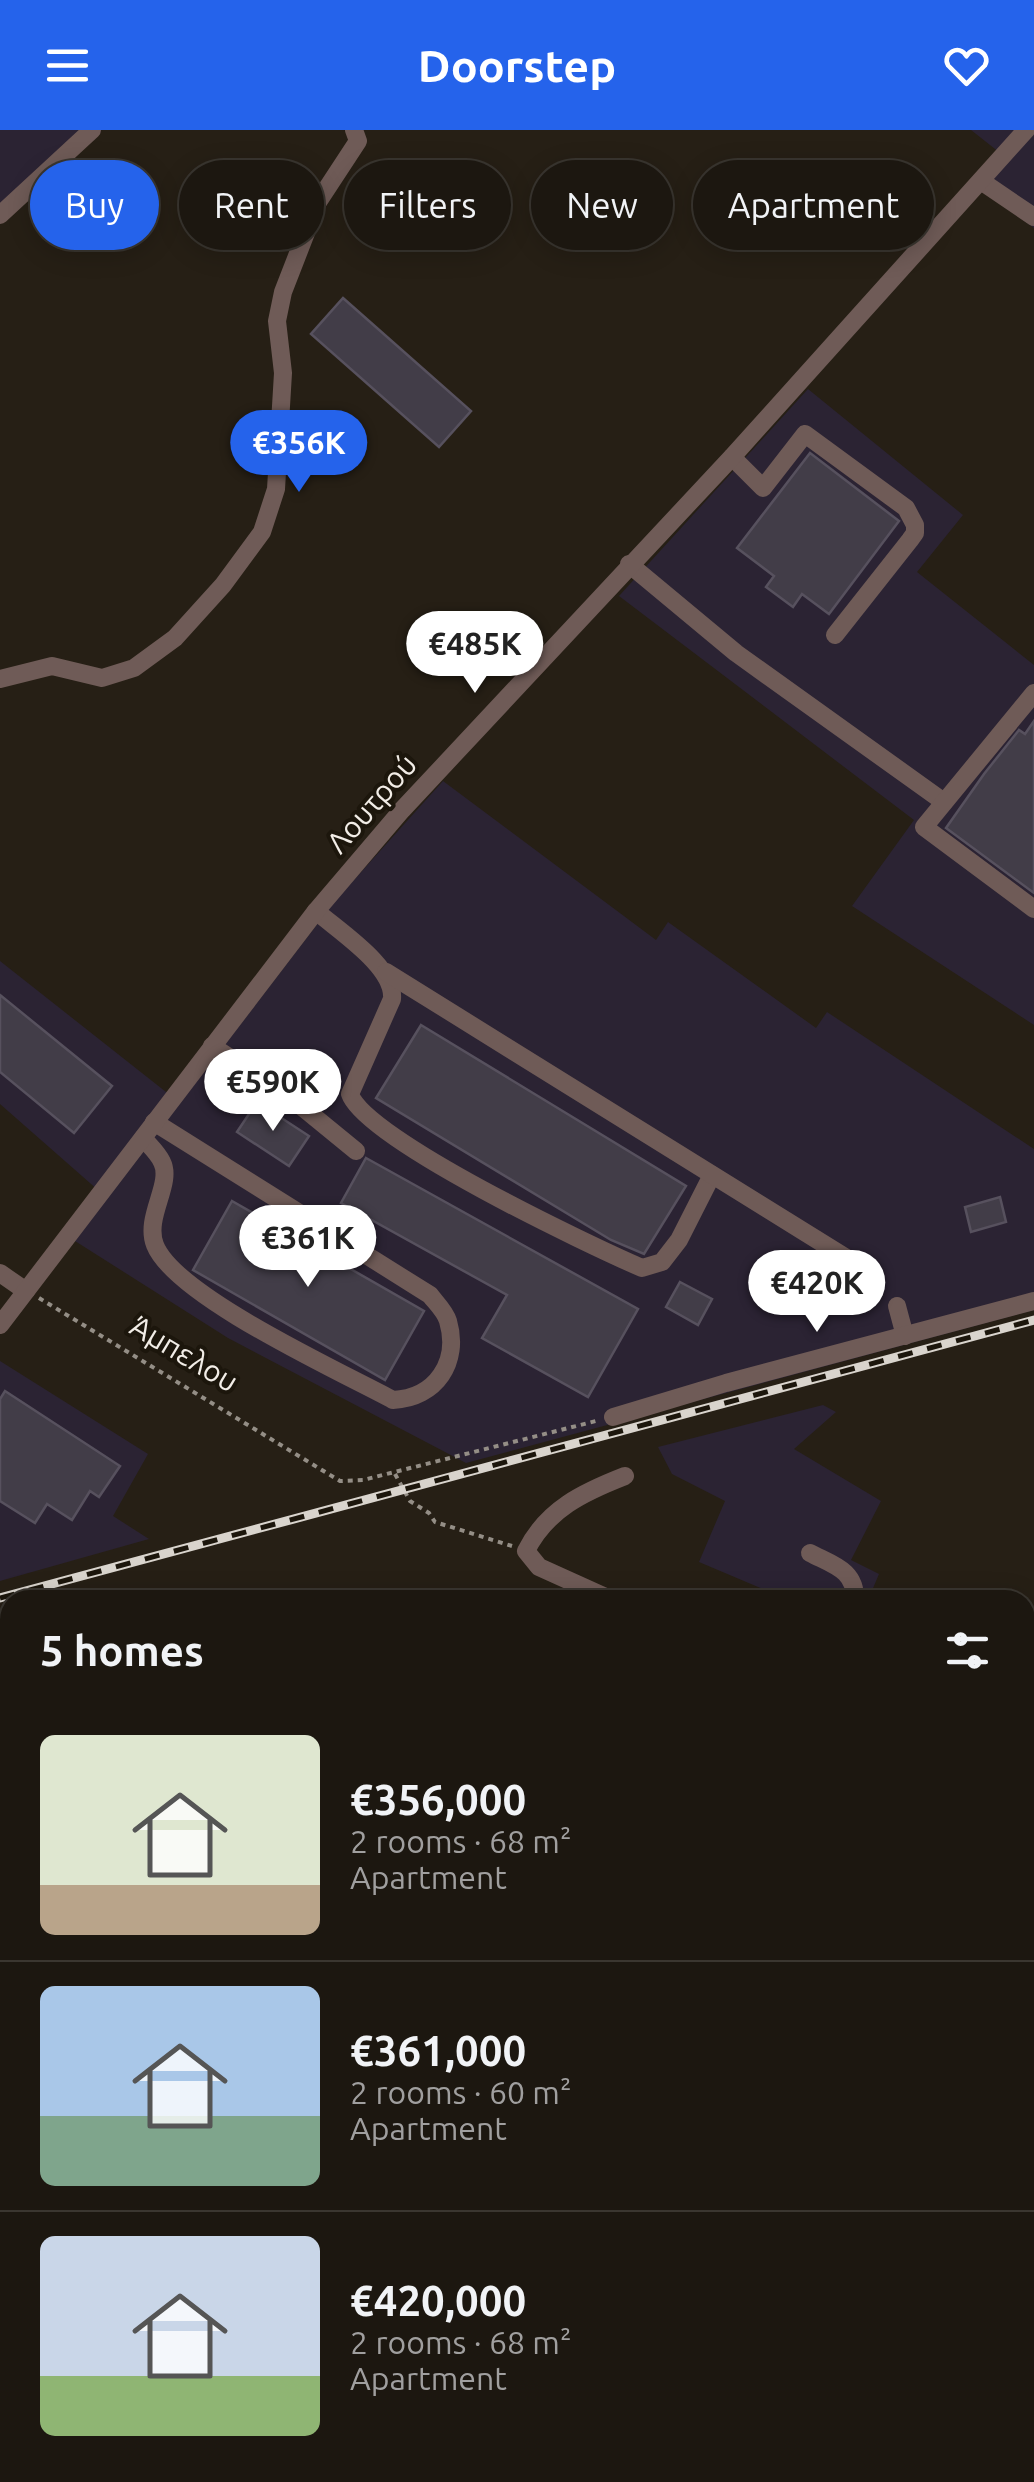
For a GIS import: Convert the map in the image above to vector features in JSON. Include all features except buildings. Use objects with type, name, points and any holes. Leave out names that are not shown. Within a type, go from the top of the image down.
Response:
[{"type":"street","points":[[0,215],[92,130]]},
{"type":"street","points":[[0,679],[52,666],[102,678],[134,668],[176,638],[262,532],[276,490],[283,372],[277,321],[282,292],[318,202],[358,141],[354,130]]},
{"type":"street","name":"Λουτρού","points":[[0,1324],[316,911],[402,810],[732,457],[1026,130]]},
{"type":"street","points":[[981,181],[1034,217]]},
{"type":"street","points":[[732,457],[762,488],[805,434],[884,490],[912,516],[915,533],[835,634]]},
{"type":"street","points":[[629,564],[736,653],[944,802]]},
{"type":"street","points":[[1034,693],[924,827],[1034,908]]},
{"type":"street","points":[[316,911],[385,972],[856,1264]]},
{"type":"street","points":[[385,972],[394,986],[392,1000],[350,1094],[354,1104],[372,1120],[429,1158],[534,1216],[642,1268],[662,1262],[680,1240],[712,1175]]},
{"type":"street","points":[[212,1046],[290,1098],[356,1151]]},
{"type":"street","points":[[142,1138],[163,1163],[164,1176],[152,1222],[155,1246],[205,1298],[394,1400],[410,1399],[443,1376],[452,1355],[448,1317],[430,1295],[154,1122]]},
{"type":"street","points":[[0,1273],[26,1291]]},
{"type":"street","points":[[613,1416],[1034,1302]]},
{"type":"street","points":[[898,1306],[905,1336]]},
{"type":"street","points":[[590,1590],[539,1567],[526,1552],[542,1528],[576,1496],[626,1476]]},
{"type":"street","points":[[810,1552],[848,1572],[856,1590]]},
{"type":"path","name":"Άμπελου","points":[[26,1291],[340,1480],[394,1473]]},
{"type":"path","points":[[526,1552],[435,1522],[429,1513],[410,1501],[394,1473],[613,1416]]},
{"type":"shaded area","points":[[0,130],[101,132],[70,160],[30,160],[30,197],[0,224]]},
{"type":"shaded area","points":[[971,130],[1034,130],[1034,228],[981,190],[1009,160]]},
{"type":"shaded area","points":[[808,389],[963,515],[917,572],[1034,665],[1034,1025],[852,906],[914,820],[619,596]]},
{"type":"shaded area","points":[[443,781],[656,940],[668,922],[816,1028],[827,1012],[1034,1149],[1034,1310],[466,1463],[228,1338],[75,1241],[107,1198],[0,1104],[0,961],[180,1103],[335,901]]},
{"type":"shaded area","points":[[0,1361],[148,1454],[113,1516],[149,1539],[0,1581]]},
{"type":"shaded area","points":[[823,1405],[836,1412],[794,1449],[881,1501],[851,1560],[879,1574],[872,1590],[765,1590],[699,1562],[725,1501],[672,1474],[658,1447]]},
{"type":"railway","points":[[30,1590],[1034,1320]]}]
